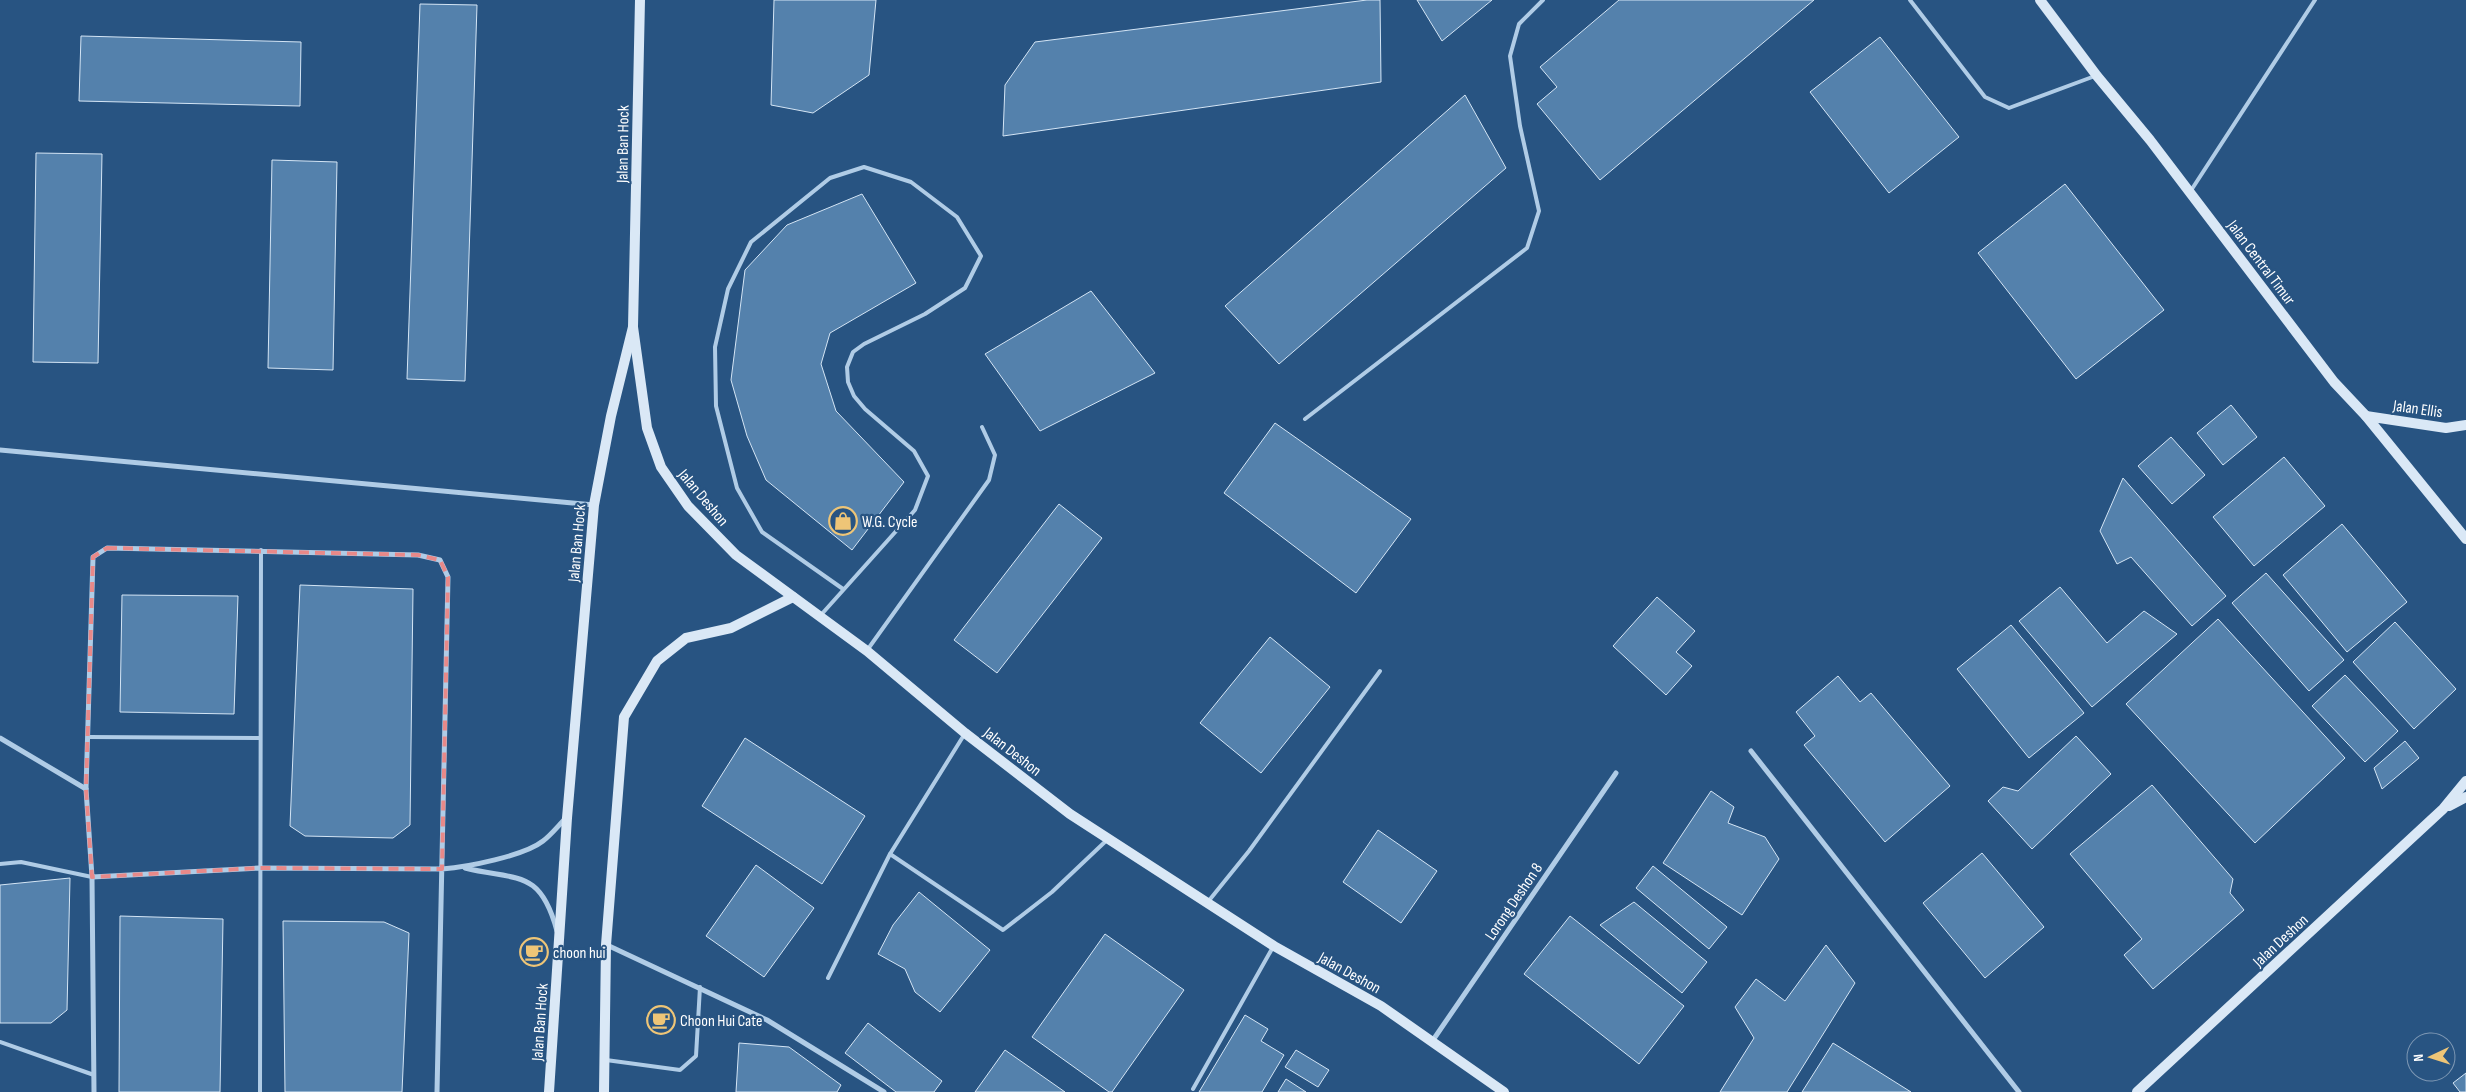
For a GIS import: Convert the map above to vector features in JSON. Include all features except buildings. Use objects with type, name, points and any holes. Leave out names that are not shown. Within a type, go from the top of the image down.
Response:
[{"type":"main road","name":"Jalan Ban Hock","points":[[549,1092],[567,818],[594,505],[611,416],[633,327],[640,0]]},
{"type":"main road","name":"Jalan Central Timur","points":[[2040,0],[2097,76],[2190,192],[2334,382],[2366,416],[2466,539]]},
{"type":"main road","name":"Jalan Deshon","points":[[633,327],[647,428],[660,467],[688,506],[736,555],[867,651],[965,733],[1070,814],[1274,946],[1381,1006],[1431,1043],[1504,1092]]},
{"type":"main road","name":"Jalan Ellis","points":[[2366,416],[2446,428],[2466,425]]},
{"type":"main road","points":[[604,1092],[606,945],[624,717],[657,661],[686,638],[731,628],[793,598]]},
{"type":"main road","points":[[2443,809],[2466,781]]},
{"type":"main road","points":[[2443,809],[2466,797]]},
{"type":"main road","name":"Jalan Deshon","points":[[2137,1092],[2443,809]]},
{"type":"street","points":[[0,450],[594,505]]},
{"type":"street","points":[[94,1092],[92,877],[86,789],[93,557],[107,548],[418,555],[440,560],[448,577],[437,1092]]},
{"type":"street","points":[[0,738],[86,789]]},
{"type":"street","points":[[1751,751],[2019,1092]]},
{"type":"street","name":"Lorong Deshon 8","points":[[1431,1043],[1616,773]]},
{"type":"street","points":[[92,877],[259,868],[463,867],[528,850],[544,841],[567,818]]},
{"type":"street","points":[[463,867],[525,879],[544,895],[559,938]]},
{"type":"street","points":[[606,945],[700,987],[767,1020],[884,1092]]},
{"type":"lane","points":[[1305,418],[1527,248],[1540,211],[1520,126],[1510,56],[1519,24],[1543,0]]},
{"type":"lane","points":[[1910,0],[1985,97],[2009,108],[2097,76]]},
{"type":"lane","points":[[2190,192],[2315,0]]},
{"type":"lane","points":[[820,616],[842,588],[915,510],[928,476],[914,451],[865,409],[854,396],[848,382],[848,367],[853,352],[864,344],[925,314],[965,288],[981,256],[957,217],[911,182],[864,167],[830,178],[751,242],[728,289],[715,347],[716,406],[737,488],[762,532],[842,588]]},
{"type":"lane","points":[[867,651],[989,480],[995,455],[982,428]]},
{"type":"lane","points":[[260,1092],[259,868],[262,550]]},
{"type":"lane","points":[[1208,903],[1249,851],[1380,671]]},
{"type":"lane","points":[[828,978],[890,854],[965,733]]},
{"type":"lane","points":[[89,737],[260,738]]},
{"type":"lane","points":[[890,854],[1003,930],[1052,892],[1108,839]]},
{"type":"lane","points":[[0,864],[21,862],[92,877]]},
{"type":"lane","points":[[1192,1089],[1274,946]]},
{"type":"lane","points":[[605,1060],[680,1070],[696,1056],[700,987]]},
{"type":"lane","points":[[0,1042],[94,1075]]},
{"type":"highlighted area","points":[[107,548],[418,555],[440,560],[448,577],[442,869],[259,868],[92,877],[86,789],[93,557]]},
{"type":"place","name":"W.G. Cycle","points":[[843,521]]},
{"type":"place","name":"choon hui","points":[[534,952]]},
{"type":"place","name":"Choon Hui Cate","points":[[661,1020]]}]
